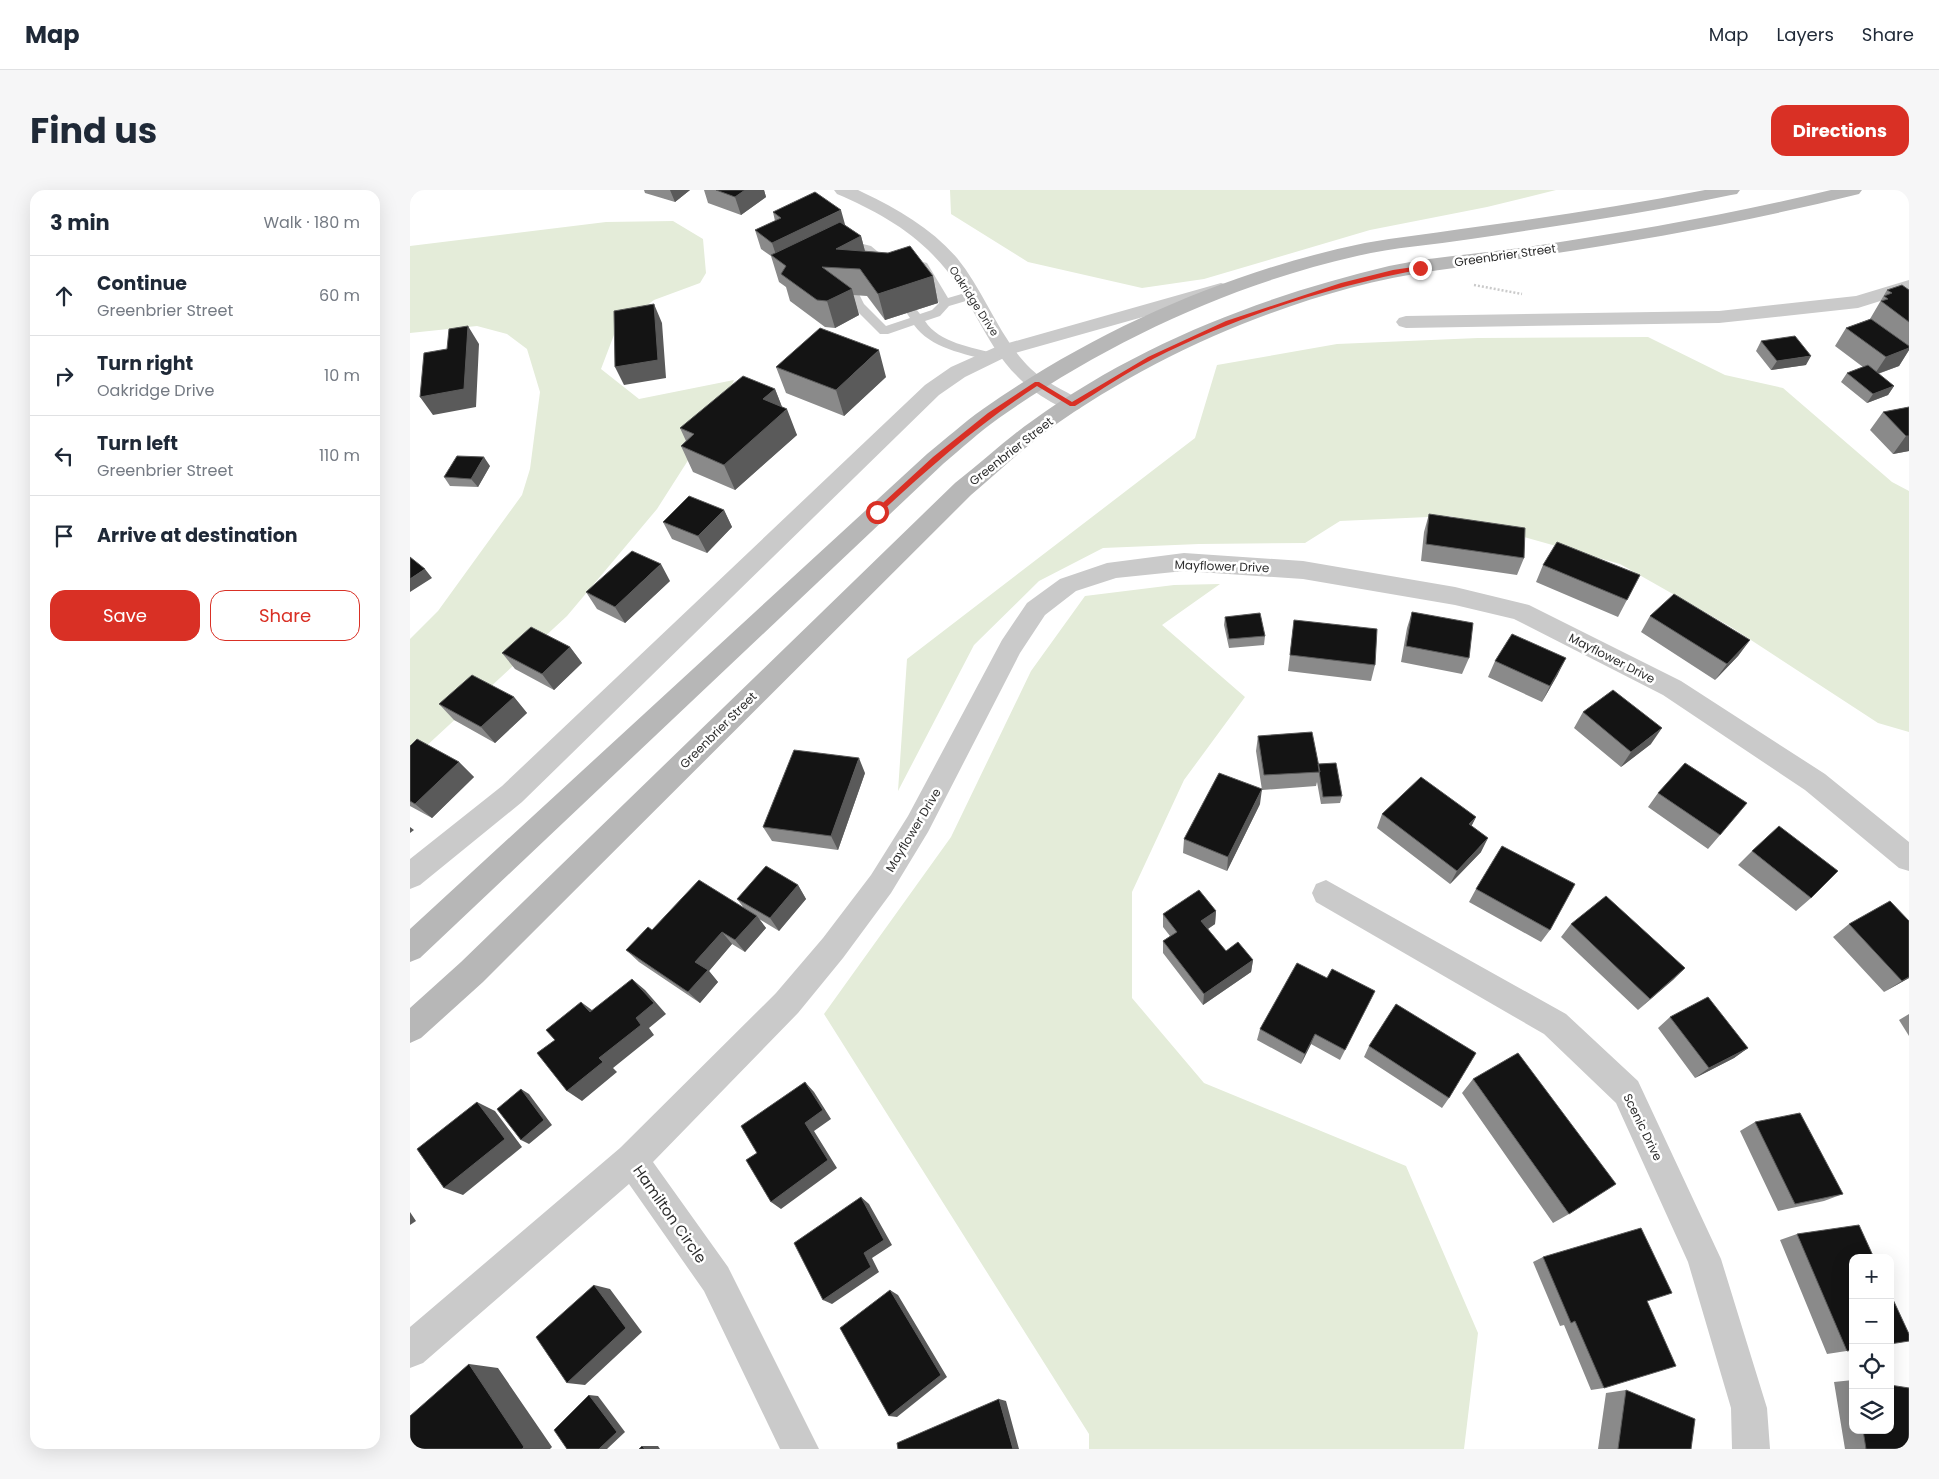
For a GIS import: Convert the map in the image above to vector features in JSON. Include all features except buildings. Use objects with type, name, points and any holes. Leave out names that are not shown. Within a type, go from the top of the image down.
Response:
[{"type":"main road","points":[[410,948],[935,459],[990,414],[1094,349],[1147,322],[1221,290],[1286,268],[1356,250],[1661,204],[1731,190]]},
{"type":"main road","name":"Greenbrier Street","points":[[410,1028],[472,972],[963,489],[1040,425],[1150,358],[1228,323],[1343,284],[1393,272],[1667,230],[1800,203],[1852,190]]},
{"type":"street","name":"Oakridge Drive","points":[[843,190],[899,217],[942,255],[972,294],[998,353],[1037,383],[1072,404]]},
{"type":"street","points":[[410,876],[512,794],[932,390],[958,372],[998,353],[1257,279]]},
{"type":"street","points":[[1406,322],[1719,317],[1858,302],[1909,286]]},
{"type":"street","name":"Mayflower Drive","points":[[632,1160],[787,1003],[833,948],[875,891],[918,824],[958,752],[1011,647],[1036,609],[1068,585],[1116,569],[1184,562],[1303,570],[1455,596],[1520,611],[1672,688],[1815,782],[1909,859]]},
{"type":"street","name":"Scenic Drive","points":[[1326,893],[1555,1024],[1627,1092],[1704,1259],[1749,1408],[1751,1449]]},
{"type":"street","name":"Hamilton Circle","points":[[410,1350],[632,1160],[716,1279],[800,1449]]},
{"type":"lane","points":[[826,256],[850,245],[860,245],[905,268],[945,303]]},
{"type":"lane","points":[[877,271],[905,268],[942,255]]},
{"type":"lane","points":[[854,295],[858,305],[884,331],[914,316],[936,313],[945,303],[972,294]]},
{"type":"lane","points":[[914,316],[927,334],[998,353]]},
{"type":"green space","points":[[950,190],[1556,190],[1487,207],[1370,230],[1204,279],[1142,288],[1028,262],[951,214]]},
{"type":"green space","points":[[673,221],[703,239],[706,273],[700,283],[654,300],[617,327],[601,369],[639,399],[734,380],[724,404],[657,509],[567,616],[410,761],[410,639],[438,611],[522,495],[530,469],[540,392],[527,349],[507,334],[477,326],[410,333],[410,246],[606,222]]},
{"type":"green space","points":[[1648,337],[1725,375],[1783,388],[1892,482],[1909,491],[1909,732],[1878,723],[1731,627],[1620,564],[1450,516],[1340,521],[1305,543],[1199,544],[1103,548],[1039,581],[974,645],[898,791],[907,659],[1195,438],[1217,365],[1337,344],[1478,338]]},
{"type":"green space","points":[[1220,584],[1162,625],[1245,697],[1184,780],[1132,892],[1132,998],[1204,1083],[1406,1166],[1478,1333],[1464,1449],[1089,1449],[1089,1434],[824,1014],[951,837],[1031,671],[1085,596],[1174,585]]},
{"type":"route","points":[[877,512],[935,459],[990,414],[1037,383],[1072,404],[1150,358],[1228,323],[1281,303],[1343,284],[1393,272],[1420,268]]}]
